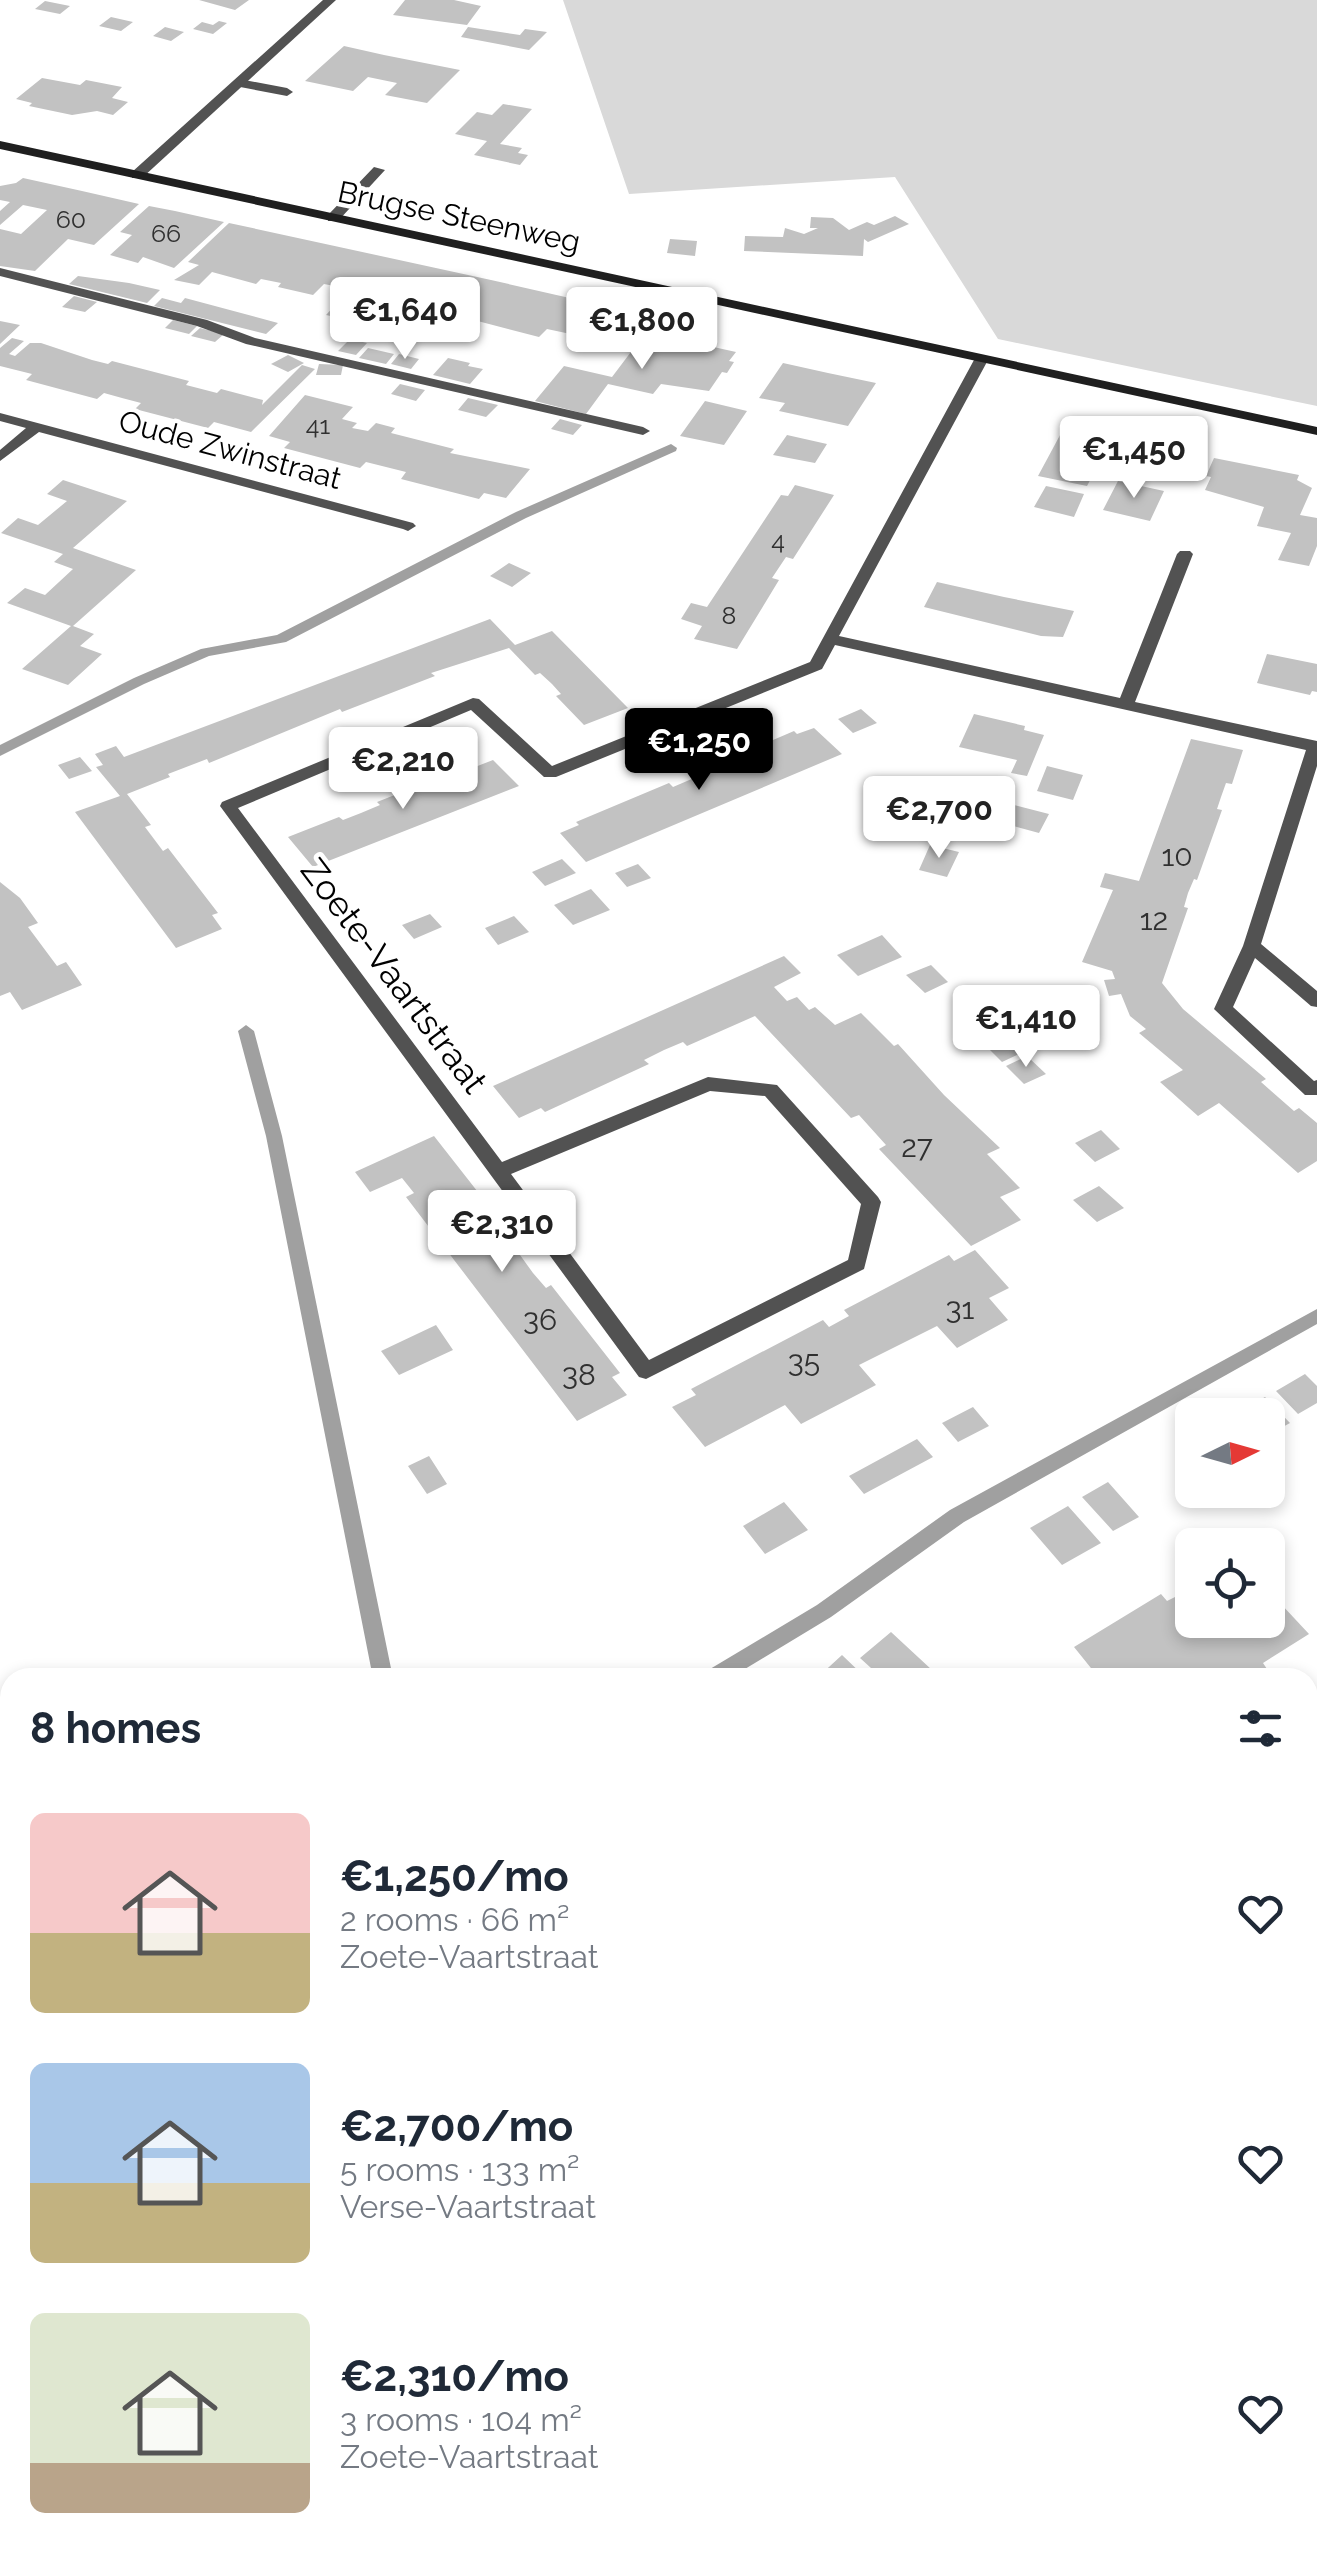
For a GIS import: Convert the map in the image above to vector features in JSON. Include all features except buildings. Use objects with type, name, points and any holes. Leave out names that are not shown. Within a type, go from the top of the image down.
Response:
[{"type":"main road","name":"Brugse Steenweg","points":[[0,145],[1317,431]]},
{"type":"street","points":[[137,175],[330,0]]},
{"type":"street","points":[[238,84],[288,92]]},
{"type":"street","points":[[334,218],[378,170]]},
{"type":"street","points":[[0,272],[202,323],[251,341],[643,431]]},
{"type":"street","name":"Zoete-Vaartstraat","points":[[499,1171],[708,1084],[770,1090],[871,1202],[857,1264],[646,1371],[228,806],[473,703],[550,773],[816,665],[981,360]]},
{"type":"street","name":"Oude Zwinstraat","points":[[0,417],[408,526]]},
{"type":"street","points":[[0,457],[36,427]]},
{"type":"street","points":[[1126,705],[1185,554]]},
{"type":"street","points":[[829,639],[1316,746],[1252,946],[1223,1009],[1312,1090],[1317,1088]]},
{"type":"street","points":[[1252,946],[1317,1001]]},
{"type":"shaded area","points":[[563,0],[1317,0],[1317,406],[998,339],[895,177],[629,194]]},
{"type":"waterway","points":[[0,751],[206,652],[281,639],[521,515],[671,448]]},
{"type":"waterway","points":[[246,1031],[274,1136],[381,1668]]},
{"type":"waterway","points":[[729,1668],[824,1611],[957,1516],[1317,1316]]}]
